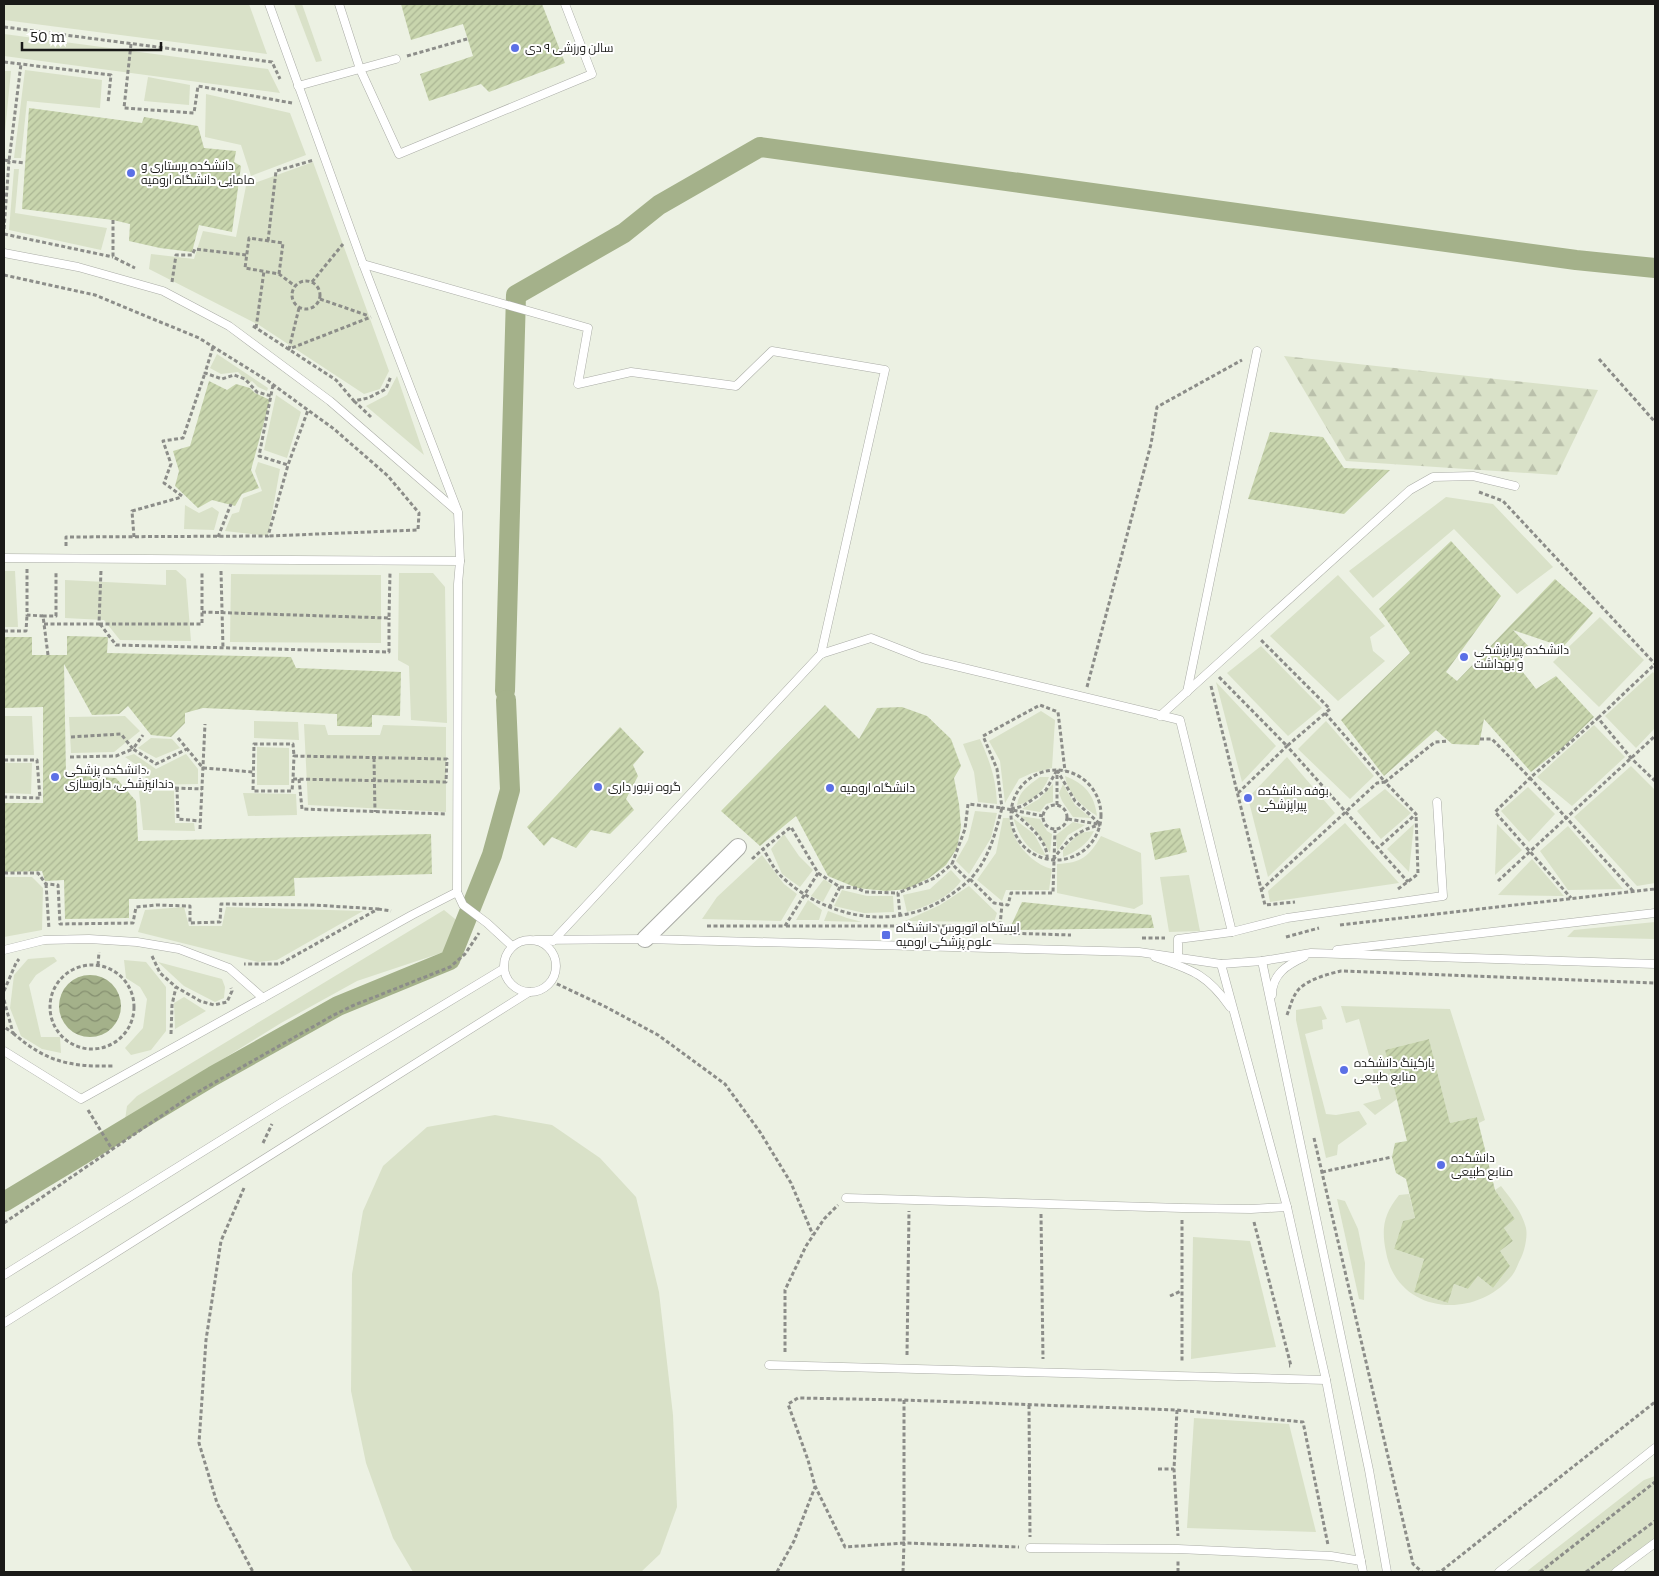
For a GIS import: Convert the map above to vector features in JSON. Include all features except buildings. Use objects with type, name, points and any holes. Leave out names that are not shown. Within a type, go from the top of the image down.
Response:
[{"type":"street","points":[[645,939],[738,847]]},
{"type":"lane","points":[[268,4],[363,264],[458,512],[460,561],[458,584],[457,892],[463,905],[488,923],[512,946]]},
{"type":"lane","points":[[339,4],[360,69],[399,154],[592,74],[565,4]]},
{"type":"lane","points":[[298,86],[396,59]]},
{"type":"lane","points":[[4,253],[78,267],[162,291],[229,326],[330,401],[458,512]]},
{"type":"lane","points":[[363,264],[588,328],[578,384],[631,372],[736,386],[772,351],[885,370],[821,654]]},
{"type":"lane","points":[[1187,692],[1257,351]]},
{"type":"lane","points":[[1160,716],[1410,490],[1433,477],[1473,476],[1515,486]]},
{"type":"lane","points":[[4,558],[460,561]]},
{"type":"lane","points":[[553,940],[821,654],[871,638],[922,658],[1180,720],[1232,932]]},
{"type":"lane","points":[[1178,957],[1178,939],[1232,932],[1287,918],[1443,896],[1437,802]]},
{"type":"lane","points":[[4,1051],[81,1099],[412,915],[457,892]]},
{"type":"lane","points":[[536,940],[548,946],[554,957],[556,970],[551,981],[542,990],[529,992],[517,989],[508,980],[503,968],[505,956],[512,946],[524,940],[645,939],[1138,952],[1221,964],[1655,912]]},
{"type":"lane","points":[[4,950],[44,940],[137,942],[179,949],[228,968],[263,998]]},
{"type":"lane","points":[[1138,952],[1186,968],[1207,979],[1220,992],[1234,1012]]},
{"type":"lane","points":[[1272,1004],[1272,991],[1278,975],[1289,964],[1312,953],[1655,964]]},
{"type":"lane","points":[[1262,960],[1369,1470],[1387,1572]]},
{"type":"lane","points":[[1221,964],[1287,1208],[1326,1380],[1363,1572]]},
{"type":"lane","points":[[4,1275],[503,968]]},
{"type":"lane","points":[[4,1323],[529,992]]},
{"type":"lane","points":[[846,1198],[1182,1208],[1287,1208]]},
{"type":"lane","points":[[769,1365],[1326,1380]]},
{"type":"lane","points":[[1499,1572],[1655,1448]]},
{"type":"lane","points":[[1616,1572],[1655,1543]]},
{"type":"lane","points":[[1030,1548],[1178,1549],[1331,1556],[1361,1560]]},
{"type":"path","points":[[4,27],[272,62]]},
{"type":"path","points":[[396,59],[467,39]]},
{"type":"path","points":[[131,44],[124,108],[194,113],[198,86],[293,103]]},
{"type":"path","points":[[4,62],[111,75],[108,103]]},
{"type":"path","points":[[4,229],[21,64]]},
{"type":"path","points":[[4,160],[25,163]]},
{"type":"path","points":[[268,241],[276,171],[314,160],[318,169]]},
{"type":"path","points":[[113,257],[114,220]]},
{"type":"path","points":[[4,234],[113,257],[138,270]]},
{"type":"path","points":[[279,274],[283,243],[249,238],[245,268],[279,274],[295,286]]},
{"type":"path","points":[[312,282],[345,241]]},
{"type":"path","points":[[172,287],[176,255],[192,255],[195,249],[247,255]]},
{"type":"path","points":[[256,328],[264,271]]},
{"type":"path","points":[[4,276],[95,295],[199,338],[213,346],[273,385],[334,429],[388,476],[420,514],[418,530],[218,537],[66,537],[67,559]]},
{"type":"path","points":[[303,281],[312,282],[318,287],[321,295],[320,299],[312,309],[303,310],[293,302],[292,294],[295,286],[303,281]]},
{"type":"path","points":[[289,349],[372,317],[320,299]]},
{"type":"path","points":[[289,349],[299,308]]},
{"type":"path","points":[[248,323],[336,380],[354,401],[368,398],[386,388],[393,370]]},
{"type":"path","points":[[134,537],[132,511],[182,496],[164,483],[171,464],[163,441],[183,438],[213,346]]},
{"type":"path","points":[[1085,697],[1150,444],[1157,407],[1257,351]]},
{"type":"path","points":[[1599,359],[1655,422]]},
{"type":"path","points":[[205,373],[222,379],[234,375],[246,379],[258,392],[271,396]]},
{"type":"path","points":[[273,385],[259,456],[288,465]]},
{"type":"path","points":[[268,536],[288,465],[308,410]]},
{"type":"path","points":[[1477,491],[1503,501],[1655,664],[1495,812],[1571,898]]},
{"type":"path","points":[[218,537],[230,504]]},
{"type":"path","points":[[4,632],[26,631],[26,559]]},
{"type":"path","points":[[27,615],[56,616],[57,559]]},
{"type":"path","points":[[110,570],[101,570],[99,624],[116,645],[389,652],[390,571]]},
{"type":"path","points":[[44,624],[202,624],[202,570]]},
{"type":"path","points":[[221,570],[223,648]]},
{"type":"path","points":[[202,612],[389,618]]},
{"type":"path","points":[[43,616],[48,655]]},
{"type":"path","points":[[1238,794],[1286,746],[1330,709],[1257,636]]},
{"type":"path","points":[[1216,674],[1286,746],[1408,882]]},
{"type":"path","points":[[1211,682],[1265,905],[1302,901]]},
{"type":"path","points":[[1043,816],[1002,808],[968,804],[964,829],[952,864],[935,878],[898,894],[865,892],[857,888],[840,887],[818,873],[791,826],[763,849],[781,876],[804,895],[829,908],[862,916],[891,918],[900,916],[937,904],[961,888],[976,872],[988,853],[1002,808],[997,769],[983,736],[1040,705],[1058,712],[1065,771]]},
{"type":"path","points":[[1325,713],[1416,814],[1418,874],[1396,891]]},
{"type":"path","points":[[1598,718],[1631,758],[1655,781]]},
{"type":"path","points":[[200,829],[205,724]]},
{"type":"path","points":[[71,737],[121,734],[132,749],[156,764],[187,749]]},
{"type":"path","points":[[70,757],[116,756],[132,749],[143,735]]},
{"type":"path","points":[[1498,881],[1655,736]]},
{"type":"path","points":[[178,738],[203,768],[253,772]]},
{"type":"path","points":[[1480,739],[1492,739],[1633,891]]},
{"type":"path","points":[[1261,890],[1377,783],[1386,782],[1435,742],[1448,741]]},
{"type":"path","points":[[254,744],[293,744],[294,756],[292,790],[253,791],[254,744]]},
{"type":"path","points":[[293,779],[446,782],[447,759],[294,756]]},
{"type":"path","points":[[374,758],[375,812]]},
{"type":"path","points":[[4,760],[37,760],[40,798],[4,797]]},
{"type":"path","points":[[1057,770],[1057,805]]},
{"type":"path","points":[[1011,810],[1023,806],[1046,790],[1057,770]]},
{"type":"path","points":[[1057,770],[1075,801],[1101,825]]},
{"type":"path","points":[[1044,771],[1065,771],[1084,779],[1097,795],[1102,815],[1101,825],[1092,844],[1084,852],[1064,860],[1047,860],[1031,853],[1019,842],[1012,826],[1011,810],[1014,796],[1022,785],[1032,777],[1044,771]]},
{"type":"path","points":[[299,779],[302,809],[457,815]]},
{"type":"path","points":[[149,787],[202,789]]},
{"type":"path","points":[[177,788],[178,819],[200,820]]},
{"type":"path","points":[[1057,805],[1064,808],[1068,819],[1064,826],[1055,830],[1044,824],[1043,816],[1046,808],[1057,805]]},
{"type":"path","points":[[1011,810],[1036,834],[1048,853],[1047,860]]},
{"type":"path","points":[[1378,848],[1416,814]]},
{"type":"path","points":[[1068,819],[1101,825]]},
{"type":"path","points":[[1053,861],[1074,834],[1087,828],[1101,825]]},
{"type":"path","points":[[952,864],[994,903],[1008,905],[1011,893],[1053,893],[1055,830]]},
{"type":"path","points":[[4,873],[38,873],[46,884],[50,934]]},
{"type":"path","points":[[785,926],[818,873]]},
{"type":"path","points":[[46,884],[58,885],[60,924],[133,923],[136,907],[156,905],[190,906],[190,923],[220,922],[221,904],[314,905],[378,909],[280,964]]},
{"type":"path","points":[[829,908],[840,887]]},
{"type":"path","points":[[1330,927],[1655,889]]},
{"type":"path","points":[[898,894],[900,916]]},
{"type":"path","points":[[1002,904],[1000,926],[1005,933],[1072,935]]},
{"type":"path","points":[[4,1223],[189,1097],[352,1006],[450,967],[466,954],[476,936],[488,923]]},
{"type":"path","points":[[702,926],[1000,926]]},
{"type":"path","points":[[1286,937],[1321,928]]},
{"type":"path","points":[[1140,938],[1178,939]]},
{"type":"path","points":[[98,965],[99,940]]},
{"type":"path","points":[[98,952],[107,952]]},
{"type":"path","points":[[4,991],[16,963],[23,955]]},
{"type":"path","points":[[161,958],[151,955],[160,973],[176,988],[200,1001],[214,1005],[227,1002]]},
{"type":"path","points":[[85,965],[98,965],[111,969],[122,977],[130,987],[134,1000],[134,1014],[130,1026],[122,1037],[110,1045],[98,1049],[84,1049],[72,1044],[61,1036],[50,1013],[50,1000],[54,988],[62,977],[72,969],[85,965]]},
{"type":"path","points":[[1287,1018],[1292,1001],[1299,988],[1323,975],[1341,972],[1655,983]]},
{"type":"path","points":[[551,981],[606,1006],[658,1035],[725,1084],[760,1132],[791,1183],[813,1235]]},
{"type":"path","points":[[211,1011],[227,1002],[232,990],[229,984]]},
{"type":"path","points":[[171,1035],[172,1005],[176,988]]},
{"type":"path","points":[[4,1000],[13,1033]]},
{"type":"path","points":[[4,1027],[30,1048],[58,1062],[89,1067],[115,1066]]},
{"type":"path","points":[[165,1042],[179,1030]]},
{"type":"path","points":[[81,1099],[112,1149]]},
{"type":"path","points":[[262,1146],[281,1103]]},
{"type":"path","points":[[1313,1133],[1413,1564],[1422,1572]]},
{"type":"path","points":[[1322,1172],[1392,1157]]},
{"type":"path","points":[[247,1180],[220,1240],[206,1340],[199,1443],[216,1503],[253,1572]]},
{"type":"path","points":[[785,1352],[785,1290],[813,1235],[824,1219],[846,1198]]},
{"type":"path","points":[[906,1355],[909,1200]]},
{"type":"path","points":[[1041,1204],[1043,1359]]},
{"type":"path","points":[[1182,1208],[1182,1364]]},
{"type":"path","points":[[1251,1209],[1291,1366]]},
{"type":"path","points":[[1170,1296],[1181,1291]]},
{"type":"path","points":[[1029,1405],[1030,1548],[904,1543],[845,1547],[815,1486],[788,1404],[798,1398],[904,1400],[1177,1410],[1303,1422],[1331,1556]]},
{"type":"path","points":[[903,1572],[904,1400]]},
{"type":"path","points":[[1436,1572],[1440,1572],[1655,1402]]},
{"type":"path","points":[[1177,1410],[1174,1469],[1178,1549]]},
{"type":"path","points":[[1158,1469],[1174,1469]]},
{"type":"path","points":[[1540,1572],[1655,1482]]},
{"type":"path","points":[[777,1572],[794,1542],[815,1486]]},
{"type":"path","points":[[1586,1572],[1655,1521]]},
{"type":"shaded area","name":"دانشگاه ارومیه","points":[[4,4],[1655,4],[1655,1572],[4,1572]]},
{"type":"green space","points":[[4,4],[249,4],[267,54],[4,20]]},
{"type":"green space","points":[[294,4],[302,4],[322,61],[316,62]]},
{"type":"green space","points":[[4,34],[268,69],[280,93],[4,56]]},
{"type":"green space","points":[[25,70],[102,80],[100,108],[27,101],[21,158],[14,158]]},
{"type":"green space","points":[[4,71],[11,71],[4,142]]},
{"type":"green space","points":[[148,77],[190,85],[189,105],[144,101]]},
{"type":"green space","points":[[206,94],[290,113],[306,155],[251,176],[241,145],[205,137]]},
{"type":"green space","points":[[313,162],[389,371],[380,389],[364,394],[259,325],[149,269],[151,254],[194,259],[203,231],[236,237],[246,186]]},
{"type":"green space","points":[[14,169],[19,169],[15,213],[107,228],[101,250],[9,230]]},
{"type":"green space","points":[[217,354],[268,388],[267,391],[258,387],[252,381],[249,383],[238,372],[221,374],[210,368]]},
{"type":"green space","points":[[1284,356],[1598,390],[1557,475],[1346,461]]},
{"type":"green space","points":[[397,376],[424,455],[366,406],[387,395]]},
{"type":"green space","points":[[276,395],[301,412],[287,458],[264,450]]},
{"type":"green space","points":[[258,462],[280,469],[268,536],[225,531],[232,514],[239,512],[243,498],[262,491],[255,471]]},
{"type":"green space","points":[[1446,497],[1493,504],[1553,567],[1517,594],[1454,529],[1373,598],[1349,571]]},
{"type":"green space","points":[[185,505],[199,513],[212,507],[219,512],[214,530],[184,529]]},
{"type":"green space","points":[[166,570],[176,570],[186,579],[191,641],[120,640],[104,620],[65,618],[65,580],[166,585]]},
{"type":"green space","points":[[4,571],[15,571],[18,627],[4,627]]},
{"type":"green space","points":[[399,573],[433,573],[445,587],[447,723],[411,720],[409,666],[398,660]]},
{"type":"green space","points":[[231,574],[381,575],[381,643],[230,642]]},
{"type":"green space","points":[[1338,575],[1385,626],[1370,637],[1373,651],[1385,661],[1338,701],[1270,636]]},
{"type":"green space","points":[[1600,617],[1644,660],[1599,707],[1553,662]]},
{"type":"green space","points":[[1261,646],[1322,708],[1288,736],[1227,673]]},
{"type":"green space","points":[[1653,672],[1655,675],[1655,728],[1636,748],[1605,716]]},
{"type":"green space","points":[[1216,682],[1276,746],[1242,782]]},
{"type":"green space","points":[[1041,711],[1055,720],[1052,768],[1032,773],[1019,779],[1005,803],[1000,761],[989,741]]},
{"type":"green space","points":[[4,716],[32,716],[34,755],[4,755]]},
{"type":"green space","points":[[125,716],[140,731],[114,752],[71,753],[69,717]]},
{"type":"green space","points":[[254,721],[298,722],[299,740],[254,738]]},
{"type":"green space","points":[[1326,721],[1374,776],[1350,799],[1298,749]]},
{"type":"green space","points":[[304,724],[325,725],[328,735],[380,735],[383,725],[446,727],[446,812],[308,805]]},
{"type":"green space","points":[[1594,725],[1625,757],[1572,806],[1537,777]]},
{"type":"green space","points":[[151,738],[172,739],[180,748],[156,758],[138,748]]},
{"type":"green space","points":[[980,739],[992,770],[997,804],[978,802],[974,772],[963,744]]},
{"type":"green space","points":[[257,747],[289,748],[289,785],[257,785]]},
{"type":"green space","points":[[134,754],[156,769],[186,754],[198,769],[198,784],[143,785],[147,772],[125,757]]},
{"type":"green space","points":[[1287,757],[1335,813],[1268,877],[1248,798]]},
{"type":"green space","points":[[4,763],[32,763],[31,794],[4,793]]},
{"type":"green space","points":[[1631,766],[1655,790],[1655,883],[1637,886],[1574,817]]},
{"type":"green space","points":[[1065,776],[1083,786],[1091,796],[1097,816],[1081,804],[1072,794]]},
{"type":"green space","points":[[1040,777],[1049,777],[1040,792],[1033,799],[1017,805],[1022,792]]},
{"type":"green space","points":[[1053,784],[1053,802],[1046,804],[1040,812],[1022,809],[1039,799]]},
{"type":"green space","points":[[1063,784],[1075,805],[1091,818],[1073,817],[1059,793]]},
{"type":"green space","points":[[1528,787],[1555,814],[1529,842],[1501,811]]},
{"type":"green space","points":[[1385,789],[1411,813],[1381,839],[1357,811]]},
{"type":"green space","points":[[139,791],[174,791],[175,823],[194,823],[195,831],[143,830]]},
{"type":"green space","points":[[243,793],[296,794],[297,815],[248,816]]},
{"type":"green space","points":[[975,811],[997,813],[991,838],[969,874],[956,861],[968,840]]},
{"type":"green space","points":[[1020,816],[1040,819],[1047,831],[1052,834],[1050,853],[1034,828]]},
{"type":"green space","points":[[1003,818],[1009,818],[1015,838],[1026,853],[1035,861],[1052,869],[1049,890],[1006,890],[1002,901],[977,880],[996,853]]},
{"type":"green space","points":[[1013,818],[1034,834],[1046,856],[1039,854],[1029,847],[1018,831]]},
{"type":"green space","points":[[1073,822],[1085,825],[1068,835],[1057,851],[1056,835]]},
{"type":"green space","points":[[1345,823],[1399,883],[1270,902],[1268,891]]},
{"type":"green space","points":[[1414,824],[1409,872],[1387,849]]},
{"type":"green space","points":[[1497,824],[1522,850],[1495,875]]},
{"type":"green space","points":[[1568,826],[1624,889],[1568,890],[1540,851]]},
{"type":"green space","points":[[1094,831],[1081,847],[1063,857],[1063,850],[1079,833]]},
{"type":"green space","points":[[784,834],[799,856],[813,870],[800,887],[782,874],[771,849]]},
{"type":"green space","points":[[1101,836],[1141,853],[1143,904],[1134,909],[1057,893],[1057,864],[1084,858]]},
{"type":"green space","points":[[762,855],[784,884],[797,894],[781,921],[702,919],[717,897]]},
{"type":"green space","points":[[1532,859],[1564,896],[1498,895]]},
{"type":"green space","points":[[951,870],[961,881],[956,887],[937,901],[907,912],[903,895],[930,889]]},
{"type":"green space","points":[[1189,875],[1200,931],[1169,932],[1160,877]]},
{"type":"green space","points":[[4,877],[32,877],[43,888],[42,930],[4,937]]},
{"type":"green space","points":[[824,879],[832,885],[823,902],[811,896]]},
{"type":"green space","points":[[969,886],[997,913],[994,922],[905,921],[940,905]]},
{"type":"green space","points":[[842,890],[867,896],[893,896],[894,912],[864,913],[834,906]]},
{"type":"green space","points":[[808,900],[822,910],[819,920],[796,920]]},
{"type":"green space","points":[[184,907],[189,926],[222,926],[226,907],[363,911],[277,960],[258,962],[138,932],[145,910]]},
{"type":"green space","points":[[444,910],[460,923],[460,938],[447,951],[357,981],[281,1023],[125,1120],[127,1106],[137,1096]]},
{"type":"green space","points":[[828,911],[847,918],[862,922],[824,921]]},
{"type":"green space","points":[[1655,922],[1655,939],[1567,937],[1574,930]]},
{"type":"green space","points":[[54,957],[57,961],[36,975],[29,985],[41,1037],[60,1037],[61,1053],[42,1049],[21,1036],[10,1008],[14,975],[28,959]]},
{"type":"green space","points":[[124,960],[146,962],[166,987],[166,1031],[151,1050],[131,1055],[125,1048],[143,1028],[147,999],[140,987],[126,978]]},
{"type":"green space","points":[[158,962],[222,979],[225,987],[224,998],[215,1002],[184,986]]},
{"type":"green space","points":[[184,997],[206,1011],[175,1029],[174,1003]]},
{"type":"green space","points":[[1321,1006],[1327,1019],[1322,1020],[1323,1029],[1305,1034],[1326,1114],[1336,1115],[1359,1111],[1367,1124],[1338,1145],[1337,1155],[1326,1158],[1296,1020],[1296,1010]]},
{"type":"green space","points":[[1341,1006],[1450,1009],[1485,1120],[1479,1123],[1477,1117],[1450,1123],[1429,1039],[1385,1050],[1397,1099],[1375,1115],[1363,1104],[1381,1099],[1359,1019],[1346,1023]]},
{"type":"green space","points":[[495,1115],[552,1125],[600,1158],[636,1197],[659,1292],[673,1415],[677,1507],[660,1554],[641,1572],[413,1572],[393,1538],[366,1463],[351,1391],[352,1274],[363,1211],[383,1166],[427,1127]]},
{"type":"green space","points":[[1501,1186],[1519,1211],[1526,1228],[1526,1241],[1522,1254],[1510,1278],[1494,1292],[1476,1301],[1457,1305],[1438,1304],[1420,1298],[1405,1288],[1393,1272],[1386,1252],[1384,1236],[1387,1215],[1399,1195],[1409,1194],[1415,1218],[1403,1221],[1394,1249],[1424,1259],[1414,1292],[1448,1303],[1454,1284],[1468,1289],[1478,1276],[1493,1288],[1510,1266],[1500,1251],[1513,1241],[1504,1228],[1515,1219],[1495,1190]]},
{"type":"green space","points":[[1337,1199],[1345,1201],[1358,1229],[1365,1263],[1364,1300],[1359,1299]]},
{"type":"green space","points":[[1193,1237],[1250,1241],[1276,1347],[1191,1359]]},
{"type":"green space","points":[[1194,1418],[1289,1424],[1316,1532],[1187,1528]]},
{"type":"green space","points":[[1655,1476],[1655,1541],[1613,1572],[1526,1572],[1644,1480]]},
{"type":"water","points":[[84,975],[96,975],[112,984],[119,994],[121,1006],[119,1018],[112,1028],[96,1037],[84,1037],[73,1032],[64,1023],[59,1012],[59,1000],[64,989],[73,980]]},
{"type":"waterway","points":[[505,691],[516,295],[624,233],[659,205],[760,147],[1576,260],[1655,268]]},
{"type":"waterway","points":[[4,1202],[213,1076],[338,1006],[450,960],[492,855],[510,790],[506,700]]},
{"type":"place","name":"سالن ورزشی ۹ دی","points":[[515,48]]},
{"type":"place","name":"دانشکده پرستاری و مامایی دانشگاه ارومیه","points":[[131,173]]},
{"type":"place","name":"دانشکده پیراپزشکی و بهداشت","points":[[1464,657]]},
{"type":"place","name":"دانشکده پزشکی، دندانپزشکی، داروسازی","points":[[55,777]]},
{"type":"place","name":"گروه زنبور داری","points":[[598,787]]},
{"type":"place","name":"دانشگاه ارومیه","points":[[830,788]]},
{"type":"place","name":"بوفه دانشکده پیراپزشکی","points":[[1248,798]]},
{"type":"place","name":"ایستگاه اتوبوس دانشگاه علوم پزشکی ارومیه","points":[[886,935]]},
{"type":"place","name":"پارکینگ دانشکده منابع طبیعی","points":[[1344,1070]]},
{"type":"place","name":"دانشکده منابع طبیعی","points":[[1441,1165]]}]
